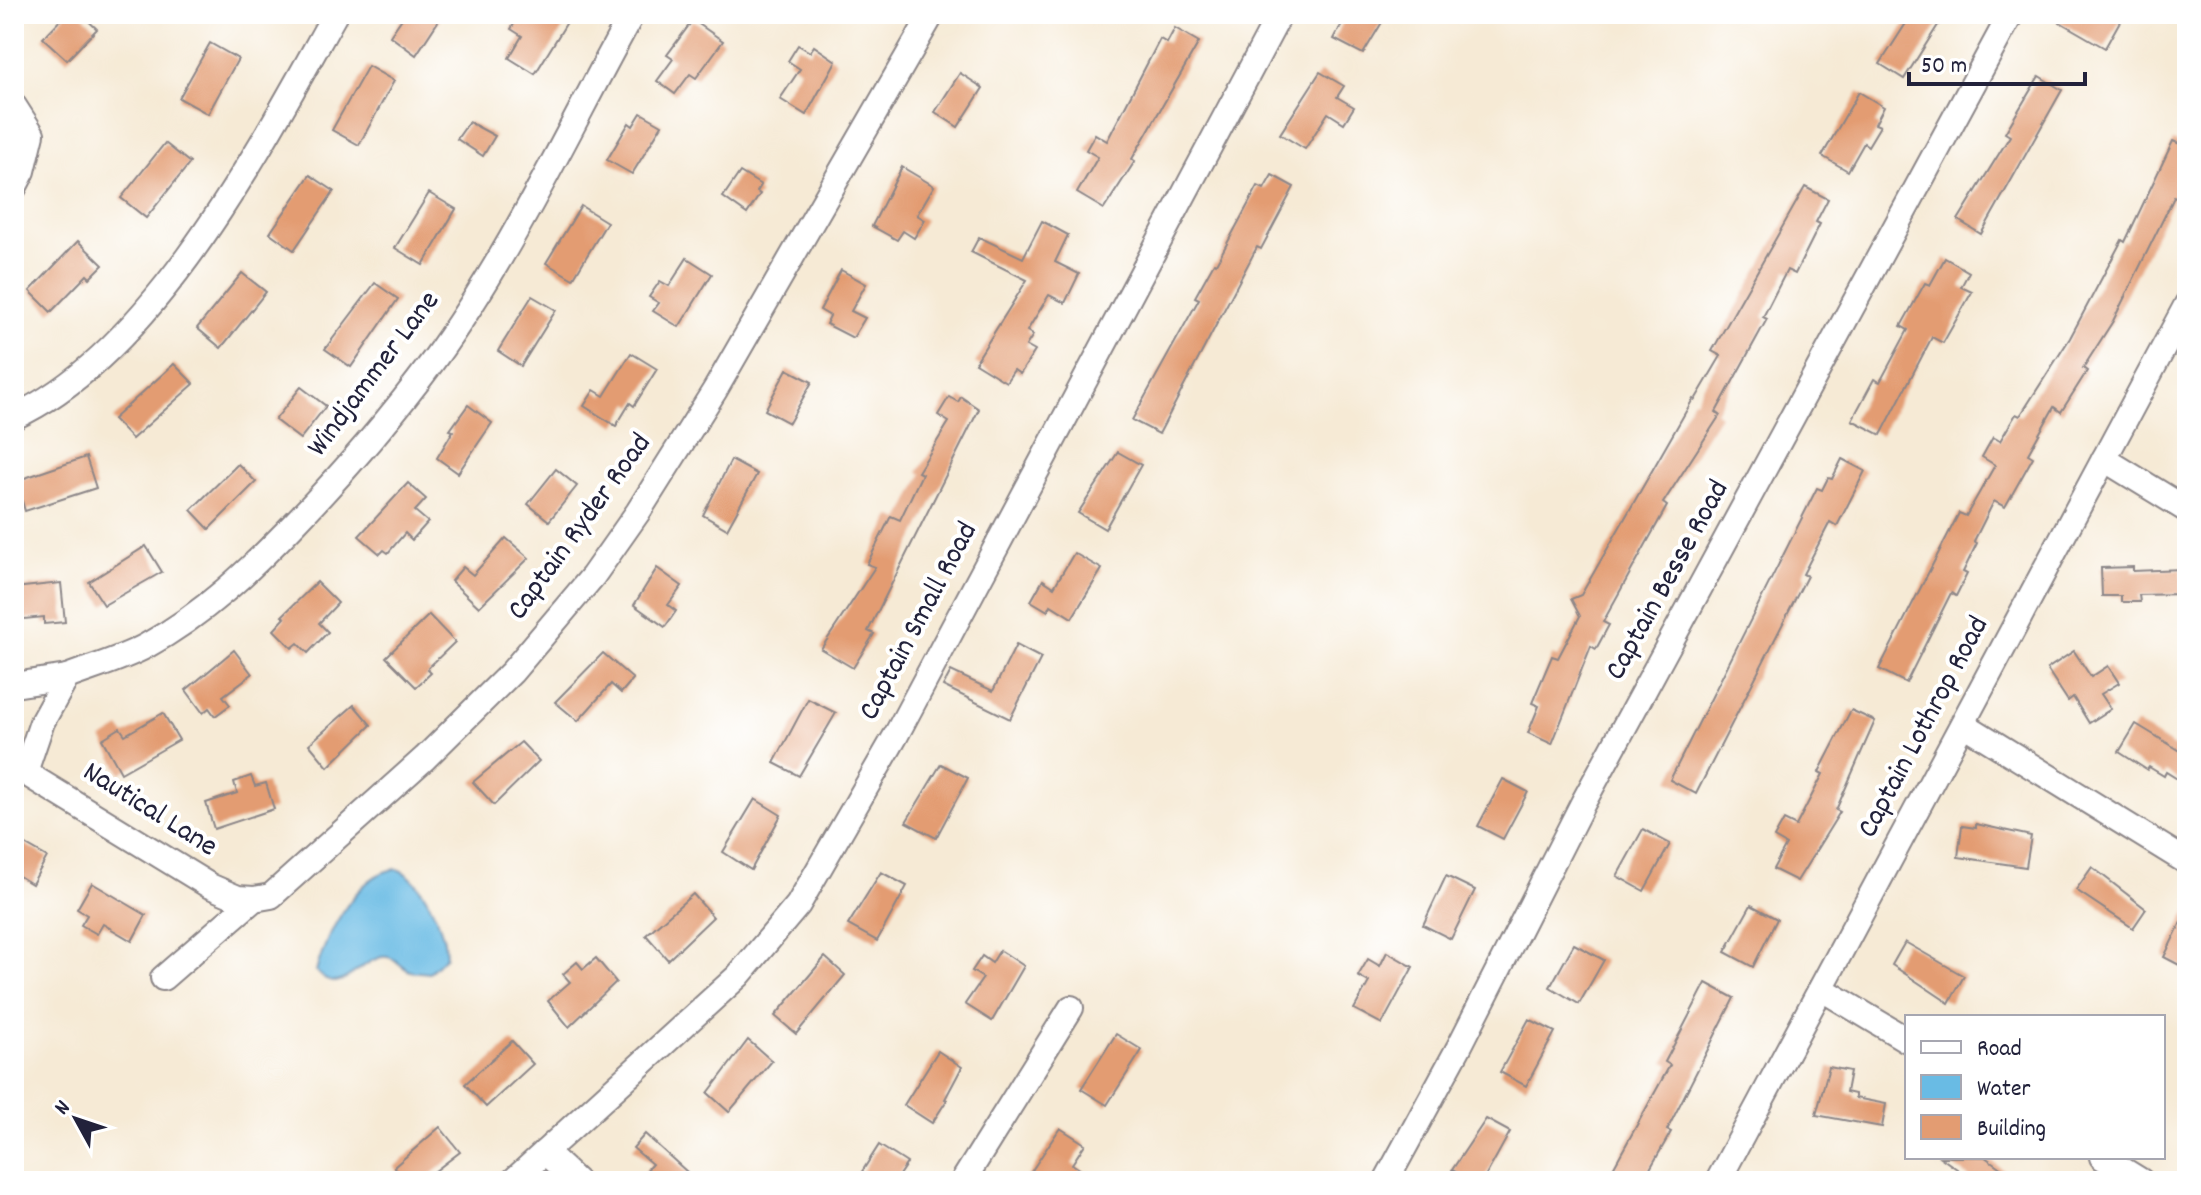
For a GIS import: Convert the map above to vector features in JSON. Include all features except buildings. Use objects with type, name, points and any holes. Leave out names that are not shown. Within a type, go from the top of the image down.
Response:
[{"type":"street","points":[[14,417],[58,391],[94,360],[164,285],[217,218],[245,175],[335,14]]},
{"type":"street","name":"Windjammer Lane","points":[[14,685],[67,677],[144,648],[201,611],[250,569],[338,479],[434,360],[497,259],[632,14]]},
{"type":"street","name":"Captain Ryder Road","points":[[163,978],[254,899],[271,896],[425,758],[512,672],[593,576],[715,390],[932,14]]},
{"type":"street","name":"Captain Small Road","points":[[513,1181],[738,976],[798,905],[895,737],[1280,14]]},
{"type":"street","name":"Captain Besse Road","points":[[1386,1181],[1458,1049],[1583,803],[2011,14]]},
{"type":"street","points":[[14,106],[32,134],[23,171],[14,188]]},
{"type":"street","name":"Captain Lothrop Road","points":[[1718,1181],[2187,304]]},
{"type":"street","points":[[2104,459],[2187,510]]},
{"type":"street","points":[[20,769],[67,677]]},
{"type":"street","points":[[1963,724],[2187,862]]},
{"type":"street","name":"Nautical Lane","points":[[20,769],[210,886],[238,898],[254,899]]},
{"type":"street","points":[[1822,989],[1905,1039]]},
{"type":"street","points":[[963,1181],[1071,1008]]},
{"type":"street","points":[[545,1152],[576,1181]]},
{"type":"street","points":[[2105,1159],[2141,1181]]},
{"type":"water","points":[[397,869],[407,874],[431,906],[442,933],[446,956],[429,973],[410,971],[394,959],[382,957],[341,981],[324,979],[316,971],[327,941],[345,908],[369,881]]}]
